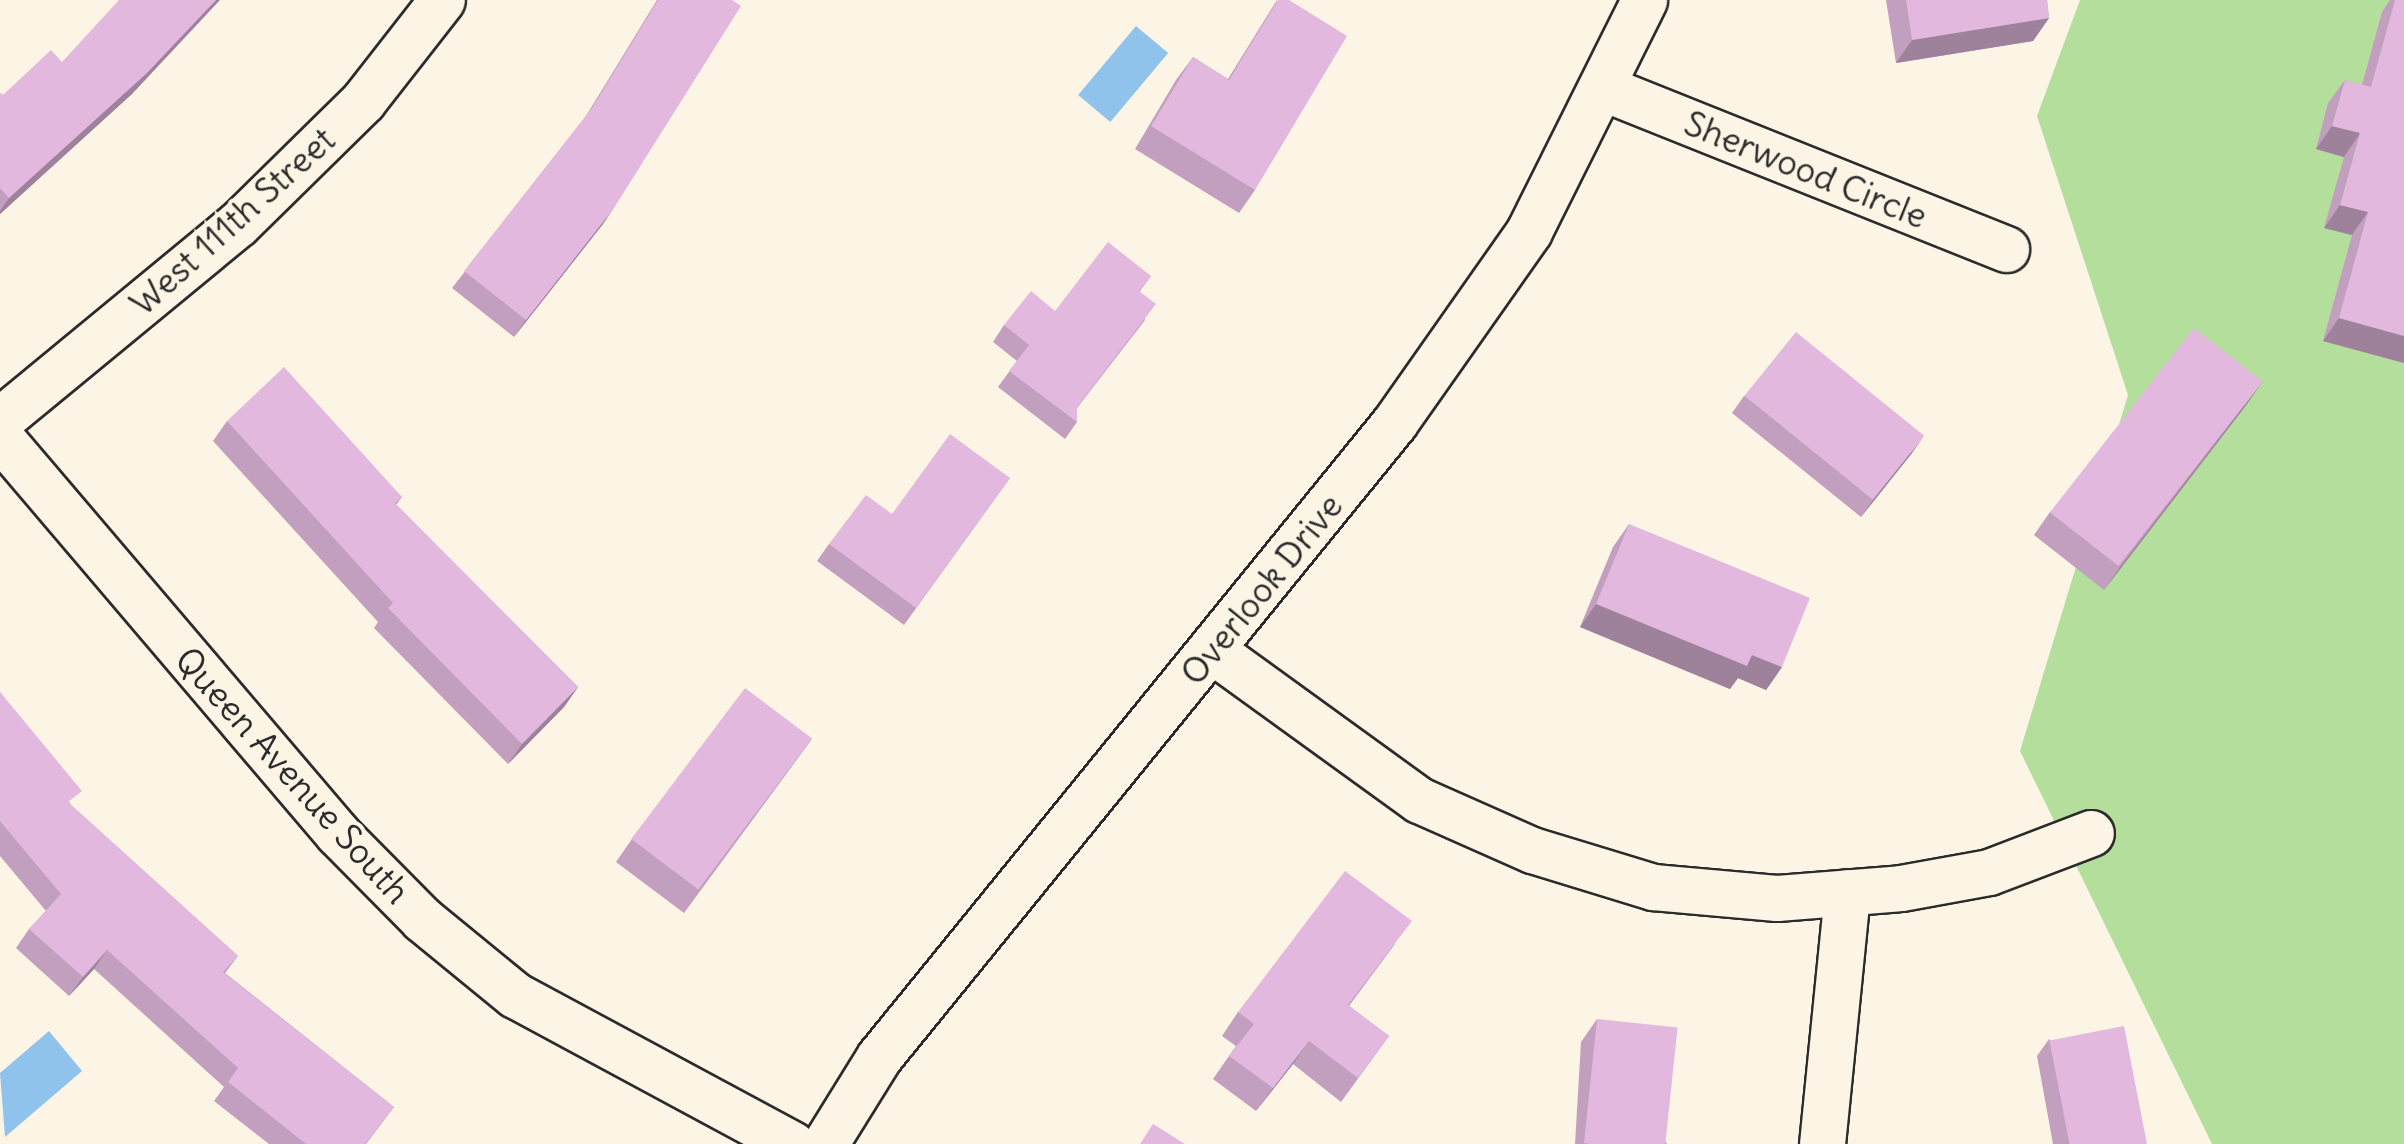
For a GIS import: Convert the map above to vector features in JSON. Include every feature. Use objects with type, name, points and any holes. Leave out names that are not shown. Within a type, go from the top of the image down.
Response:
[{"type":"street","name":"West 111th Street","points":[[0,420],[238,224],[363,101],[442,0]]},
{"type":"street","name":"Overlook Drive","points":[[825,1144],[879,1056],[1395,422],[1528,231],[1606,90],[1644,0]]},
{"type":"street","name":"Sherwood Circle","points":[[1606,90],[2006,249]]},
{"type":"street","name":"Queen Avenue South","points":[[0,437],[338,834],[422,919],[515,995],[792,1144]]},
{"type":"street","points":[[1212,651],[1419,800],[1532,850],[1653,887],[1777,898],[1847,892],[1989,872],[2091,834]]},
{"type":"street","points":[[1822,1144],[1847,892]]},
{"type":"green space","points":[[2080,0],[2404,0],[2404,1144],[2212,1144],[2020,751],[2128,395],[2037,116]]},
{"type":"water","points":[[1136,26],[1168,53],[1110,122],[1078,95]]},
{"type":"water","points":[[49,1031],[82,1071],[5,1137],[0,1073]]},
{"type":"building","points":[[119,0],[216,0],[147,73],[9,198],[0,188],[0,93],[3,95],[51,50],[62,62]]},
{"type":"building","points":[[658,0],[732,0],[741,6],[614,208],[526,320],[464,271],[592,108]]},
{"type":"building","points":[[1278,0],[1289,0],[1347,36],[1255,190],[1151,126],[1193,57],[1229,80]]},
{"type":"building","points":[[1906,0],[2047,0],[2049,18],[1912,40]]},
{"type":"building","points":[[2395,0],[2404,0],[2404,336],[2339,318],[2368,212],[2340,205],[2360,133],[2332,126],[2345,80],[2371,87]]},
{"type":"building","points":[[1108,242],[1151,276],[1139,291],[1156,304],[1077,407],[1077,422],[1009,371],[1029,345],[1004,325],[1031,291],[1055,311]]},
{"type":"building","points":[[2194,328],[2263,382],[2118,566],[2050,512]]},
{"type":"building","points":[[1796,332],[1924,436],[1873,500],[1744,396]]},
{"type":"building","points":[[284,367],[402,497],[395,503],[578,687],[522,744],[388,608],[393,603],[227,421]]},
{"type":"building","points":[[950,434],[1010,478],[916,608],[829,544],[866,495],[892,514]]},
{"type":"building","points":[[1629,524],[1810,598],[1782,667],[1752,655],[1747,666],[1596,604]]},
{"type":"building","points":[[745,688],[812,739],[698,889],[631,839]]},
{"type":"building","points":[[0,692],[82,791],[68,802],[238,956],[223,972],[394,1107],[365,1144],[306,1144],[228,1082],[238,1068],[107,950],[83,977],[29,929],[61,894],[0,821]]},
{"type":"building","points":[[1345,871],[1412,921],[1348,1005],[1389,1036],[1358,1078],[1309,1041],[1273,1088],[1229,1056],[1254,1024],[1238,1012]]},
{"type":"building","points":[[1597,1019],[1678,1027],[1665,1144],[1584,1143]]},
{"type":"building","points":[[2124,1026],[2147,1144],[2070,1144],[2049,1041]]},
{"type":"building","points":[[1153,1124],[1185,1144],[1140,1144]]}]
